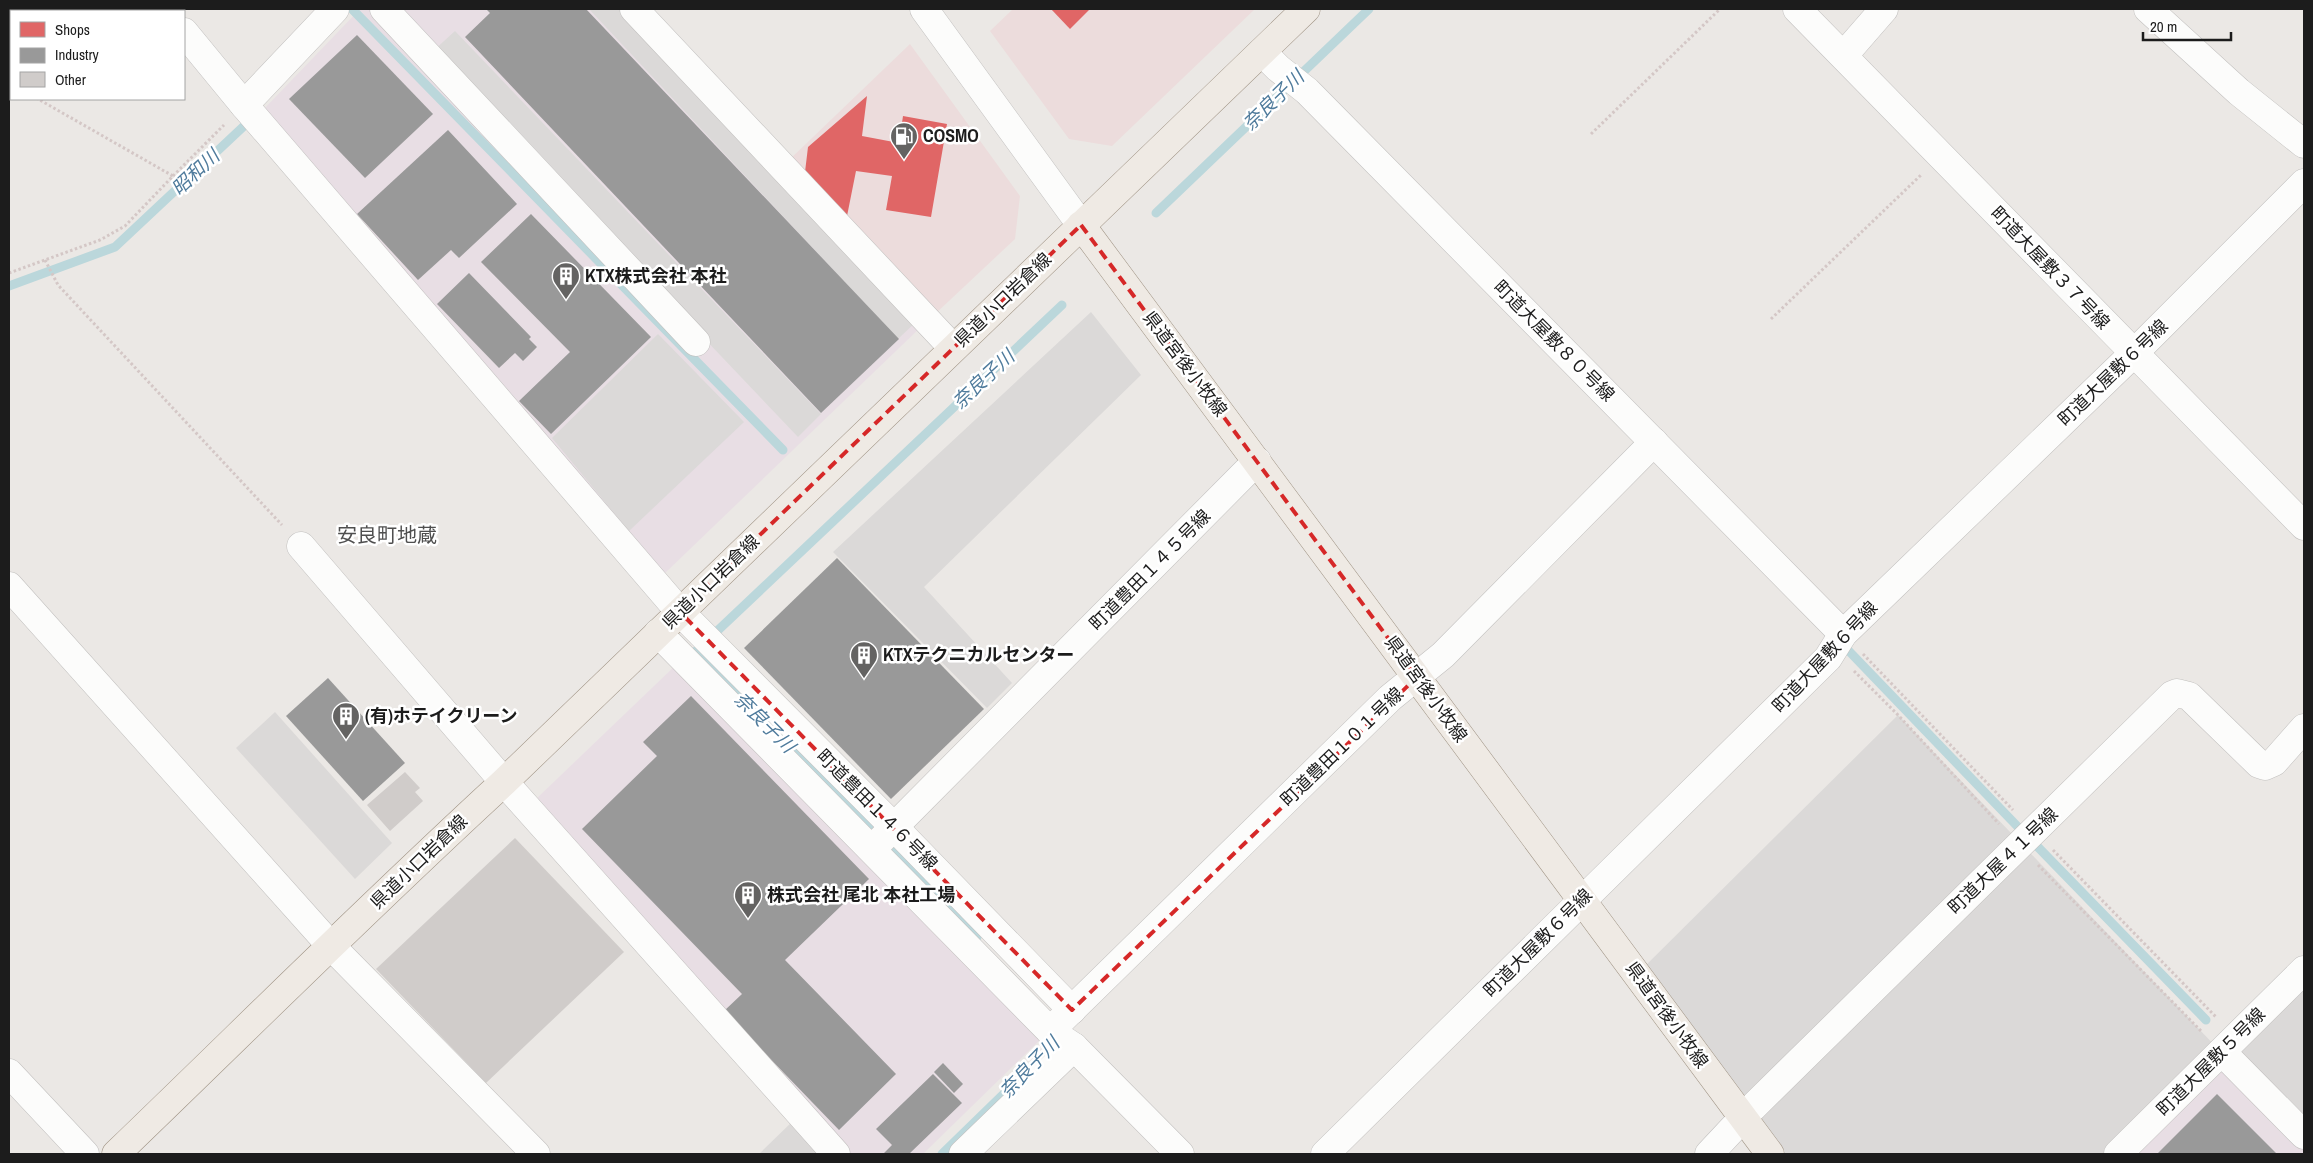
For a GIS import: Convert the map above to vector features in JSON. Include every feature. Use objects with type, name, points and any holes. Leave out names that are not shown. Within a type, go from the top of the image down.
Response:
[{"type":"main road","name":"県道小口岩倉線","points":[[116,1154],[332,947],[402,875],[504,782],[1306,9]]},
{"type":"main road","name":"県道宮後小牧線","points":[[1081,225],[1770,1154]]},
{"type":"street","points":[[252,114],[335,9]]},
{"type":"street","points":[[384,9],[696,342]]},
{"type":"street","points":[[634,9],[953,348]]},
{"type":"street","points":[[924,9],[1081,225]]},
{"type":"street","name":"町道大屋敷３７号線","points":[[1797,9],[2304,526]]},
{"type":"street","points":[[1844,55],[1884,9]]},
{"type":"street","points":[[2148,9],[2239,92],[2304,144]]},
{"type":"street","name":"町道豊田１４６号線","points":[[185,33],[252,114],[680,612],[894,827],[1072,1010]]},
{"type":"street","name":"町道大屋敷８０号線","points":[[1262,52],[1278,68],[1307,91],[1843,634]]},
{"type":"street","name":"町道大屋敷６号線","points":[[1324,1154],[1828,658],[1843,634],[2134,353],[2304,183]]},
{"type":"street","name":"町道豊田１０１号線","points":[[1050,1031],[1390,698],[1443,655],[1654,442]]},
{"type":"street","name":"町道豊田１４５号線","points":[[871,850],[1257,461]]},
{"type":"street","points":[[301,546],[504,782],[836,1154]]},
{"type":"street","points":[[9,586],[332,947],[536,1154]]},
{"type":"street","points":[[658,633],[1050,1031],[1074,1047],[1180,1154]]},
{"type":"street","name":"町道大屋４１号線","points":[[1709,1154],[1743,1118],[2172,695],[2177,693],[2189,696],[2259,764],[2265,766],[2274,762],[2304,728]]},
{"type":"street","name":"町道大屋敷５号線","points":[[2118,1154],[2304,970]]},
{"type":"street","points":[[963,1154],[1074,1047]]},
{"type":"street","points":[[2222,1052],[2304,1135]]},
{"type":"street","points":[[9,1073],[85,1154]]},
{"type":"path","points":[[1591,134],[1720,9]]},
{"type":"path","points":[[40,100],[173,176]]},
{"type":"path","points":[[9,272],[100,240],[124,226],[173,176],[252,114]]},
{"type":"path","points":[[1771,319],[1941,156]]},
{"type":"path","points":[[45,260],[58,285],[301,546]]},
{"type":"highlighted area","points":[[1081,225],[1417,677],[1072,1010],[680,612]]},
{"type":"shaded area","points":[[360,9],[621,9],[923,325],[663,575],[264,109]]},
{"type":"shaded area","points":[[589,9],[619,9],[918,320],[898,339]]},
{"type":"shaded area","points":[[1013,9],[1255,9],[1112,146],[1069,139],[990,31]]},
{"type":"shaded area","points":[[455,31],[821,414],[798,437],[432,52]]},
{"type":"shaded area","points":[[910,44],[1020,196],[1015,239],[934,315],[787,162]]},
{"type":"shaded area","points":[[1091,312],[1141,375],[924,587],[1012,683],[987,708],[833,552]]},
{"type":"shaded area","points":[[658,334],[744,422],[629,531],[552,438]]},
{"type":"shaded area","points":[[677,664],[1045,1035],[923,1154],[847,1154],[534,801]]},
{"type":"shaded area","points":[[275,712],[392,843],[355,879],[236,748]]},
{"type":"shaded area","points":[[1898,715],[2221,1052],[2304,970],[2304,1135],[2222,1052],[2118,1154],[1770,1154],[1637,974]]},
{"type":"shaded area","points":[[2222,1052],[2304,1135],[2304,1154],[2118,1154]]},
{"type":"shaded area","points":[[796,1118],[828,1154],[759,1154]]},
{"type":"building: Shops","points":[[1051,9],[1090,9],[1070,29]]},
{"type":"building: Shops","points":[[867,96],[862,136],[899,143],[903,116],[947,124],[931,217],[886,210],[892,176],[856,171],[847,216],[805,172],[808,147]]},
{"type":"building: Industry","points":[[486,9],[586,9],[899,339],[821,413],[465,37],[490,13]]},
{"type":"building: Industry","points":[[357,35],[433,114],[365,178],[289,99]]},
{"type":"building: Industry","points":[[448,130],[517,204],[459,258],[451,250],[418,280],[357,214]]},
{"type":"building: Industry","name":"KTX株式会社 本社","points":[[531,214],[651,337],[551,434],[519,401],[570,352],[481,262]]},
{"type":"building: Industry","points":[[469,273],[531,337],[529,339],[537,347],[523,361],[515,353],[499,368],[437,304]]},
{"type":"building: Industry","name":"KTXテクニカルセンター","points":[[837,558],[984,709],[891,799],[744,648]]},
{"type":"building: Industry","name":"(有)ホテイクリーン","points":[[328,678],[405,763],[363,801],[286,716]]},
{"type":"building: Industry","name":"株式会社 尾北 本社工場","points":[[691,696],[869,879],[785,960],[896,1074],[839,1130],[724,1011],[742,994],[582,829],[657,756],[643,742]]},
{"type":"building: Industry","points":[[943,1063],[963,1084],[954,1093],[934,1072]]},
{"type":"building: Industry","points":[[933,1074],[962,1103],[909,1154],[883,1154],[892,1145],[876,1129]]},
{"type":"building: Industry","points":[[2217,1094],[2277,1154],[2157,1154]]},
{"type":"building: Other","points":[[405,772],[420,788],[415,792],[423,801],[390,831],[367,805]]},
{"type":"building: Other","points":[[515,838],[624,952],[486,1083],[376,969]]},
{"type":"waterway","points":[[352,9],[783,450]]},
{"type":"waterway","name":"奈良子川","points":[[1156,213],[1369,9]]},
{"type":"waterway","name":"昭和川","points":[[9,286],[115,247],[244,126],[251,117]]},
{"type":"waterway","name":"奈良子川","points":[[977,937],[696,651],[1062,305]]},
{"type":"waterway","points":[[1846,648],[2018,827]]},
{"type":"waterway","points":[[2032,841],[2206,1020]]},
{"type":"waterway","name":"奈良子川","points":[[942,1154],[1058,1041]]},
{"type":"place","name":"COSMO","points":[[904,160]]},
{"type":"place","name":"KTX株式会社 本社","points":[[566,300]]},
{"type":"place","name":"KTXテクニカルセンター","points":[[864,679]]},
{"type":"place","name":"(有)ホテイクリーン","points":[[346,740]]},
{"type":"place","name":"株式会社 尾北 本社工場","points":[[748,919]]},
{"type":"district","name":"安良町地蔵","points":[[387,535]]}]
